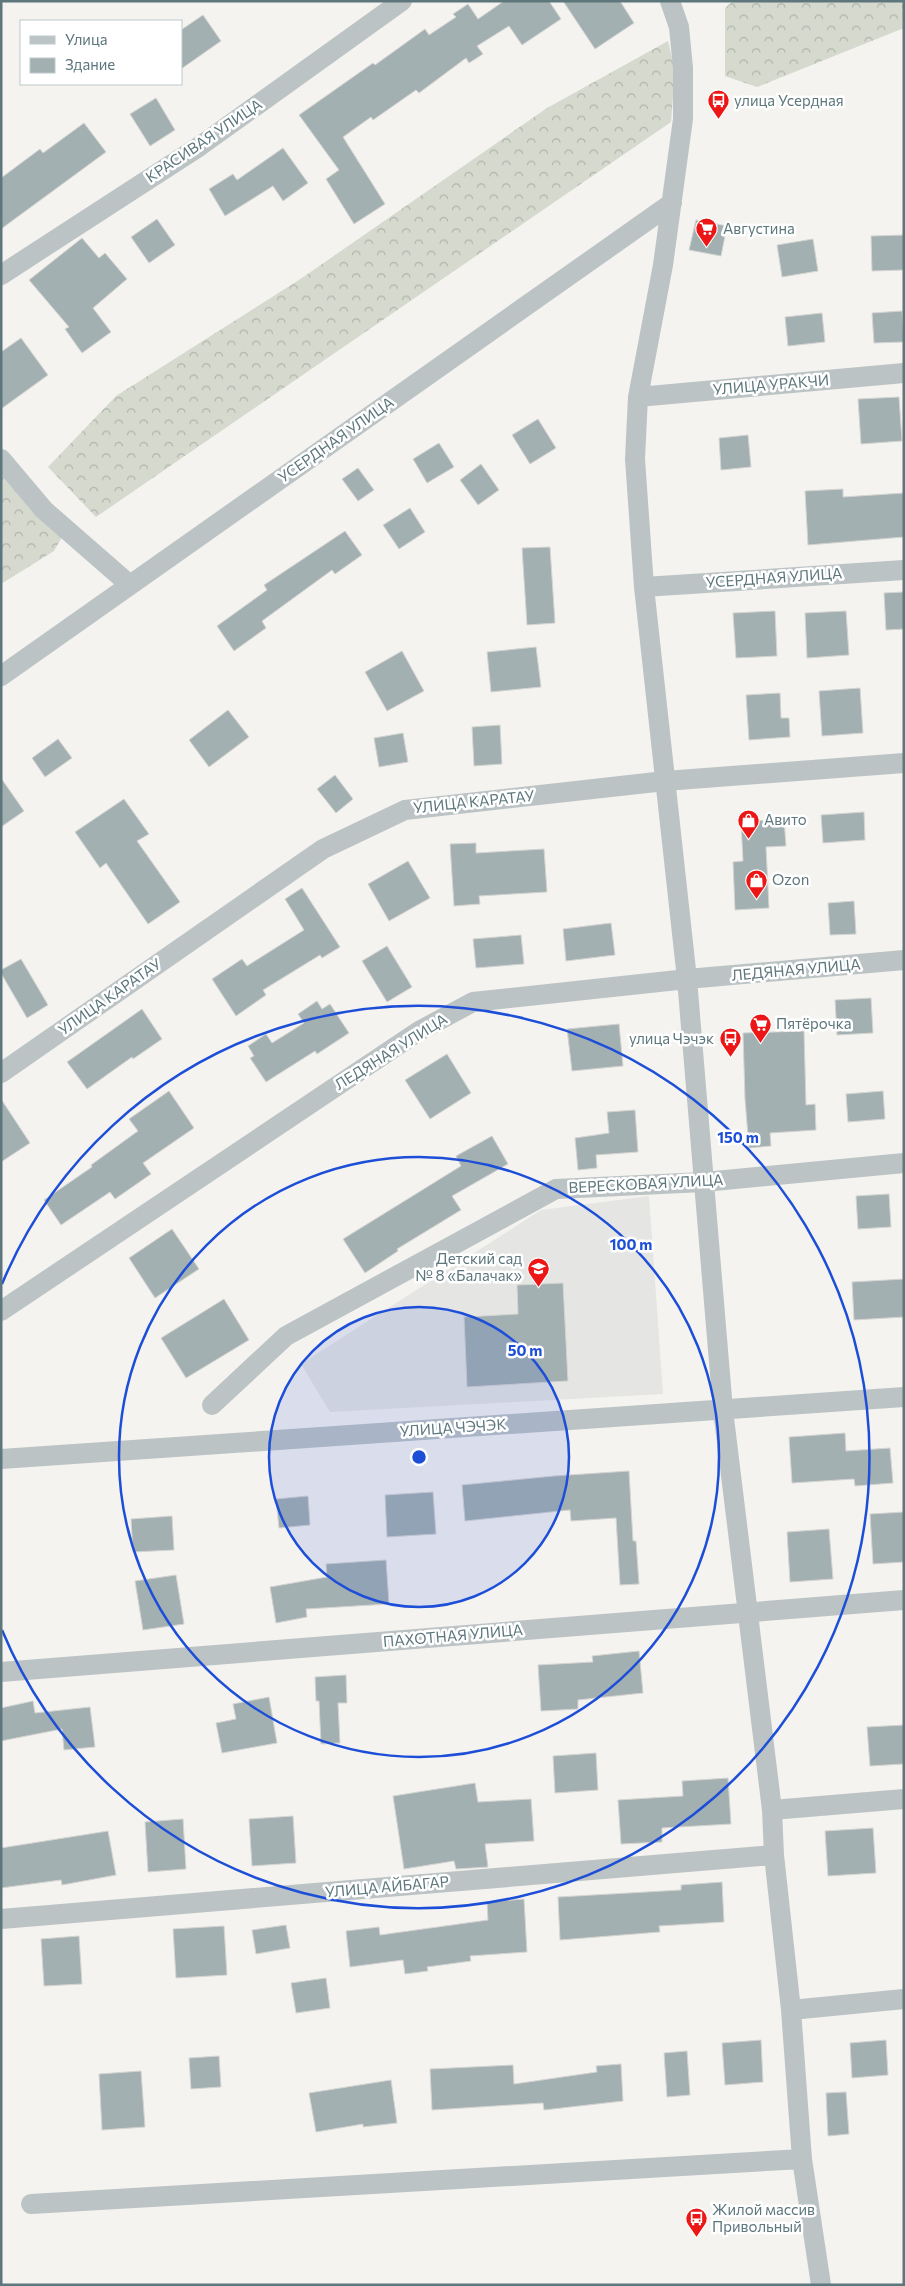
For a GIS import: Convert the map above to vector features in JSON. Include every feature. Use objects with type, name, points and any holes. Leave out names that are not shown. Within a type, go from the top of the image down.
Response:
[{"type":"street","name":"КРАСИВАЯ УЛИЦА","points":[[1,275],[200,146],[402,1]]},
{"type":"street","points":[[671,2],[679,27],[683,119],[663,265],[638,397],[635,459],[644,587],[687,979],[723,1410],[772,1810],[774,1854],[791,2010],[802,2160],[821,2285]]},
{"type":"street","name":"УСЕРДНАЯ УЛИЦА","points":[[1,676],[672,204]]},
{"type":"street","name":"УЛИЦА УРАКЧИ","points":[[638,397],[904,373]]},
{"type":"street","points":[[1,459],[44,510],[130,585]]},
{"type":"street","name":"УСЕРДНАЯ УЛИЦА","points":[[644,587],[904,570]]},
{"type":"street","name":"УЛИЦА КАРАТАУ","points":[[1,1073],[323,849],[405,810],[665,781],[904,763]]},
{"type":"street","name":"ЛЕДЯНАЯ УЛИЦА","points":[[1,1311],[419,1031],[473,1002],[687,979],[904,960]]},
{"type":"street","name":"ВЕРЕСКОВАЯ УЛИЦА","points":[[212,1405],[286,1336],[556,1189],[704,1182],[904,1163]]},
{"type":"street","name":"УЛИЦА ЧЭЧЭК","points":[[1,1459],[904,1397]]},
{"type":"street","name":"ПАХОТНАЯ УЛИЦА","points":[[1,1672],[904,1600]]},
{"type":"street","points":[[772,1810],[904,1799]]},
{"type":"street","name":"УЛИЦА АЙБАГАР","points":[[1,1919],[774,1854]]},
{"type":"street","points":[[791,2010],[904,1999]]},
{"type":"street","points":[[31,2204],[802,2160]]},
{"type":"shaded area","name":"Детский сад № 8 «Балачак»","points":[[649,1196],[663,1394],[330,1412],[301,1364],[541,1210]]},
{"type":"green space","points":[[733,1],[904,1],[904,28],[757,87],[725,76],[725,8]]},
{"type":"green space","points":[[668,41],[675,71],[671,122],[96,517],[48,467],[116,396],[302,278],[547,108]]},
{"type":"green space","points":[[1,468],[69,525],[54,551],[1,584]]},
{"type":"building","points":[[504,1],[549,1],[561,19],[522,45],[509,26],[477,46],[483,54],[469,63],[466,58],[419,93],[416,90],[373,120],[371,117],[343,137],[385,204],[354,224],[326,179],[339,170],[299,115],[373,63],[375,65],[425,29],[429,35],[456,17],[453,14],[468,4],[478,19]]},
{"type":"building","points":[[563,1],[620,1],[634,23],[595,49]]},
{"type":"building","points":[[203,15],[221,41],[182,68],[182,29]]},
{"type":"building","points":[[156,98],[175,130],[150,146],[130,114]]},
{"type":"building","points":[[84,123],[106,152],[1,229],[1,178],[40,149],[43,153]]},
{"type":"building","points":[[283,148],[308,183],[283,201],[273,186],[225,216],[209,189],[233,174],[237,180]]},
{"type":"building","points":[[157,219],[175,245],[149,263],[131,237]]},
{"type":"building","points":[[696,220],[727,226],[721,256],[689,250]]},
{"type":"building","points":[[904,235],[904,270],[872,271],[871,236]]},
{"type":"building","points":[[82,238],[99,258],[105,253],[127,279],[93,308],[111,332],[82,353],[65,329],[69,327],[29,280]]},
{"type":"building","points":[[813,239],[818,271],[782,277],[777,245]]},
{"type":"building","points":[[902,311],[904,342],[874,343],[872,313]]},
{"type":"building","points":[[822,313],[825,342],[788,346],[785,317]]},
{"type":"building","points":[[21,338],[48,375],[1,409],[1,352]]},
{"type":"building","points":[[899,397],[902,441],[861,444],[858,399]]},
{"type":"building","points":[[538,419],[556,448],[530,464],[512,435]]},
{"type":"building","points":[[748,435],[751,467],[721,470],[719,438]]},
{"type":"building","points":[[439,443],[454,467],[427,483],[413,459]]},
{"type":"building","points":[[481,464],[499,490],[478,505],[460,480]]},
{"type":"building","points":[[358,468],[374,490],[358,501],[342,479]]},
{"type":"building","points":[[843,489],[843,497],[904,493],[904,537],[808,545],[805,491]]},
{"type":"building","points":[[410,508],[425,532],[399,549],[383,525]]},
{"type":"building","points":[[345,531],[362,555],[335,574],[332,570],[262,621],[266,628],[234,651],[217,626],[267,590],[264,585]]},
{"type":"building","points":[[550,547],[555,623],[527,625],[522,548]]},
{"type":"building","points":[[904,592],[904,629],[886,630],[884,593]]},
{"type":"building","points":[[775,611],[777,656],[736,658],[733,613]]},
{"type":"building","points":[[846,611],[849,655],[807,658],[805,613]]},
{"type":"building","points":[[536,647],[541,687],[491,692],[487,652]]},
{"type":"building","points":[[402,651],[424,691],[387,711],[365,672]]},
{"type":"building","points":[[860,688],[863,733],[822,736],[819,691]]},
{"type":"building","points":[[780,693],[781,718],[789,718],[790,737],[749,740],[746,695]]},
{"type":"building","points":[[228,710],[249,737],[209,767],[189,740]]},
{"type":"building","points":[[500,725],[502,764],[474,766],[472,727]]},
{"type":"building","points":[[403,733],[408,762],[379,767],[374,738]]},
{"type":"building","points":[[58,739],[72,758],[45,777],[32,758]]},
{"type":"building","points":[[335,775],[353,799],[336,813],[317,789]]},
{"type":"building","points":[[1,778],[24,811],[1,827]]},
{"type":"building","points":[[124,799],[149,834],[137,841],[180,902],[148,924],[106,863],[100,868],[75,832]]},
{"type":"building","points":[[864,812],[865,840],[823,843],[821,815]]},
{"type":"building","points":[[784,819],[786,846],[766,847],[769,908],[735,910],[733,862],[743,861],[741,822]]},
{"type":"building","points":[[476,843],[476,853],[544,849],[547,892],[479,896],[480,904],[454,906],[450,844]]},
{"type":"building","points":[[408,861],[430,898],[389,921],[368,884]]},
{"type":"building","points":[[302,888],[340,947],[322,958],[320,955],[263,990],[266,995],[236,1016],[212,979],[242,959],[247,966],[304,930],[285,899]]},
{"type":"building","points":[[854,901],[856,934],[830,935],[828,903]]},
{"type":"building","points":[[611,923],[615,955],[566,961],[563,929]]},
{"type":"building","points":[[521,935],[524,964],[476,968],[473,939]]},
{"type":"building","points":[[387,946],[412,987],[387,1002],[362,961]]},
{"type":"building","points":[[21,959],[48,1005],[27,1018],[1,973],[1,970]]},
{"type":"building","points":[[871,998],[873,1033],[837,1035],[835,1000]]},
{"type":"building","points":[[317,1001],[322,1009],[330,1004],[349,1033],[317,1054],[315,1051],[266,1082],[250,1058],[254,1056],[248,1046],[266,1034],[272,1043],[304,1023],[298,1014]]},
{"type":"building","points":[[142,1009],[162,1039],[133,1059],[132,1057],[87,1089],[67,1062]]},
{"type":"building","points":[[619,1024],[623,1066],[572,1071],[567,1029]]},
{"type":"building","points":[[804,1031],[806,1105],[815,1104],[816,1130],[770,1133],[771,1146],[749,1148],[743,1033]]},
{"type":"building","points":[[447,1054],[471,1093],[430,1119],[405,1080]]},
{"type":"building","points":[[169,1091],[194,1128],[143,1163],[151,1174],[115,1199],[110,1192],[61,1225],[44,1200],[92,1167],[91,1165],[138,1131],[129,1119]]},
{"type":"building","points":[[883,1091],[885,1119],[848,1122],[846,1094]]},
{"type":"building","points":[[1,1099],[30,1143],[1,1162]]},
{"type":"building","points":[[635,1110],[638,1152],[596,1155],[597,1168],[578,1170],[575,1138],[609,1133],[607,1112]]},
{"type":"building","points":[[492,1136],[508,1164],[452,1196],[461,1210],[397,1249],[398,1251],[365,1273],[343,1239],[461,1166],[456,1156]]},
{"type":"building","points":[[889,1194],[891,1227],[858,1229],[856,1196]]},
{"type":"building","points":[[172,1229],[199,1269],[155,1298],[129,1258]]},
{"type":"building","points":[[904,1279],[904,1317],[854,1320],[852,1282]]},
{"type":"building","points":[[563,1283],[568,1381],[467,1387],[464,1317],[518,1314],[517,1285]]},
{"type":"building","points":[[224,1299],[249,1340],[186,1378],[161,1338]]},
{"type":"building","points":[[845,1433],[846,1451],[890,1448],[893,1483],[855,1486],[854,1479],[792,1483],[789,1437]]},
{"type":"building","points":[[629,1471],[633,1541],[636,1541],[639,1584],[620,1585],[616,1518],[571,1521],[570,1510],[465,1521],[462,1485]]},
{"type":"building","points":[[433,1492],[436,1534],[387,1537],[385,1495]]},
{"type":"building","points":[[308,1496],[310,1525],[279,1528],[276,1499]]},
{"type":"building","points":[[904,1512],[904,1562],[873,1564],[870,1514]]},
{"type":"building","points":[[172,1516],[174,1550],[133,1552],[131,1519]]},
{"type":"building","points":[[829,1529],[833,1579],[790,1582],[787,1532]]},
{"type":"building","points":[[386,1560],[389,1604],[306,1609],[307,1617],[276,1623],[270,1587],[327,1577],[326,1564]]},
{"type":"building","points":[[176,1575],[184,1624],[143,1630],[135,1581]]},
{"type":"building","points":[[639,1651],[643,1693],[578,1700],[578,1709],[541,1711],[538,1665],[593,1662],[592,1656]]},
{"type":"building","points":[[346,1675],[347,1703],[338,1703],[340,1743],[321,1744],[319,1701],[316,1701],[315,1677]]},
{"type":"building","points":[[269,1697],[277,1743],[222,1753],[216,1723],[236,1719],[233,1704]]},
{"type":"building","points":[[33,1701],[35,1713],[90,1707],[95,1747],[64,1750],[62,1729],[1,1741],[1,1708]]},
{"type":"building","points":[[904,1725],[904,1764],[870,1766],[867,1727]]},
{"type":"building","points":[[596,1753],[598,1790],[555,1793],[553,1756]]},
{"type":"building","points":[[728,1778],[731,1824],[662,1828],[662,1842],[621,1844],[618,1800],[683,1796],[682,1781]]},
{"type":"building","points":[[475,1783],[478,1802],[531,1799],[534,1841],[485,1844],[488,1867],[456,1869],[454,1861],[404,1869],[393,1796]]},
{"type":"building","points":[[293,1816],[296,1863],[252,1866],[249,1819]]},
{"type":"building","points":[[183,1819],[186,1869],[148,1872],[145,1822]]},
{"type":"building","points":[[873,1828],[876,1873],[828,1876],[825,1831]]},
{"type":"building","points":[[108,1831],[116,1875],[62,1885],[61,1880],[1,1888],[1,1848]]},
{"type":"building","points":[[722,1882],[724,1922],[659,1926],[660,1932],[560,1940],[558,1897],[681,1890],[681,1885]]},
{"type":"building","points":[[524,1899],[527,1952],[470,1956],[471,1961],[427,1967],[428,1971],[405,1974],[403,1960],[350,1967],[346,1931],[379,1927],[380,1935],[488,1920],[487,1902]]},
{"type":"building","points":[[286,1925],[290,1948],[256,1954],[252,1930]]},
{"type":"building","points":[[224,1926],[227,1975],[176,1978],[173,1929]]},
{"type":"building","points":[[79,1936],[82,1984],[44,1986],[41,1939]]},
{"type":"building","points":[[326,1978],[330,2008],[296,2013],[291,1983]]},
{"type":"building","points":[[761,2040],[763,2082],[725,2085],[722,2043]]},
{"type":"building","points":[[886,2040],[888,2075],[852,2078],[850,2043]]},
{"type":"building","points":[[687,2051],[690,2095],[667,2097],[664,2053]]},
{"type":"building","points":[[219,2056],[221,2087],[191,2089],[189,2058]]},
{"type":"building","points":[[621,2064],[623,2101],[544,2110],[543,2103],[432,2110],[430,2069],[513,2065],[514,2084],[597,2072],[596,2066]]},
{"type":"building","points":[[141,2071],[145,2127],[102,2130],[99,2074]]},
{"type":"building","points":[[391,2080],[397,2123],[363,2127],[363,2124],[316,2132],[309,2093]]},
{"type":"building","points":[[846,2092],[849,2134],[828,2136],[826,2093]]},
{"type":"place","name":"улица Усердная","points":[[718,120]]},
{"type":"place","name":"Августина","points":[[707,248]]},
{"type":"place","name":"Авито","points":[[748,839]]},
{"type":"place","name":"Ozon","points":[[756,899]]},
{"type":"place","name":"Пятёрочка","points":[[760,1043]]},
{"type":"place","name":"улица Чэчэк","points":[[730,1058]]},
{"type":"place","name":"Детский сад № 8 «Балачак»","points":[[538,1287]]},
{"type":"place","name":"Жилой массив Привольный","points":[[696,2238]]}]
